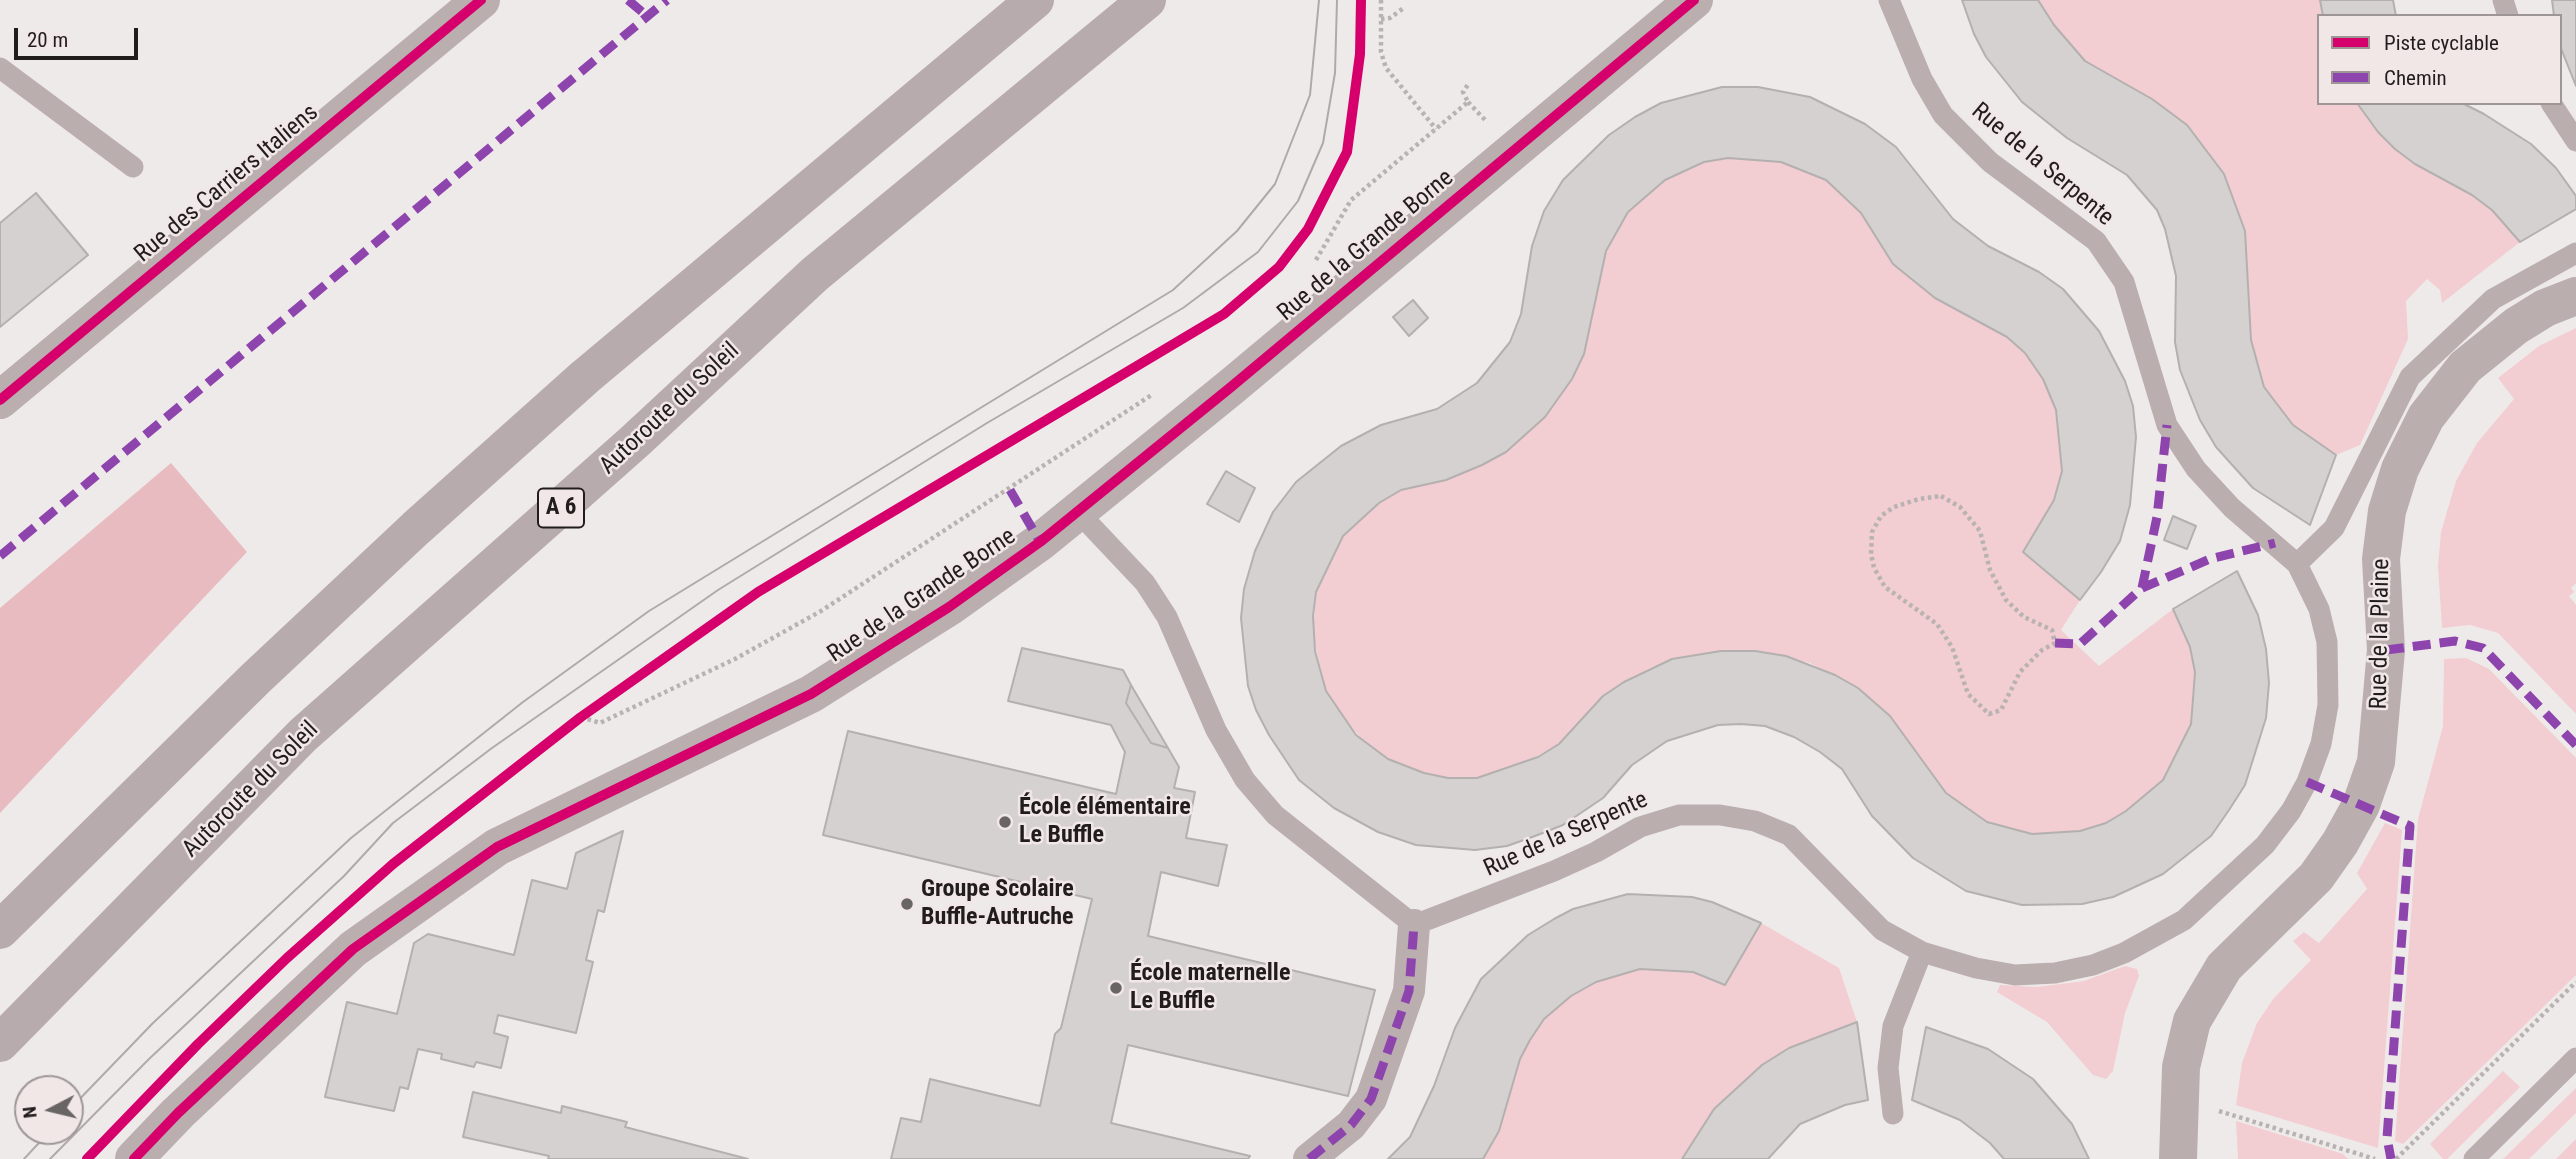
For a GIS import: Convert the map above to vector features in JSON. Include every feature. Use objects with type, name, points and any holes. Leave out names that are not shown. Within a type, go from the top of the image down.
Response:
[{"type":"highway","points":[[0,930],[255,678],[455,493],[606,359],[1035,0]]},
{"type":"highway","name":"Autoroute du Soleil","points":[[0,1043],[303,735],[635,442],[815,274],[1147,0]]},
{"type":"street","name":"Rue des Carriers Italiens","points":[[0,400],[481,0]]},
{"type":"street","name":"Rue de la Grande Borne","points":[[134,1159],[178,1113],[353,949],[497,847],[811,694],[949,607],[1078,512],[1694,0]]},
{"type":"street","name":"Rue de la Plaine","points":[[2178,1159],[2181,1067],[2192,1021],[2224,967],[2315,877],[2340,843],[2365,794],[2376,762],[2386,650],[2380,587],[2383,534],[2400,469],[2426,417],[2465,367],[2516,326],[2545,308],[2576,296]]},
{"type":"street","points":[[1308,1159],[1351,1125],[1371,1099],[1409,991],[1414,925]]},
{"type":"lane","name":"Rue de la Serpente","points":[[1414,925],[1555,871],[1640,827],[1679,815],[1720,815],[1755,821],[1789,835],[1882,930],[1922,952],[1976,968],[2015,975],[2055,973],[2093,965],[2124,953],[2184,920],[2264,845],[2291,811],[2307,782],[2320,744],[2328,705],[2327,642],[2319,609],[2297,564],[2232,508],[2196,470],[2167,425],[2124,282],[2096,241],[1990,162],[1943,115],[1922,79],[1889,0]]},
{"type":"lane","points":[[0,68],[133,167]]},
{"type":"lane","points":[[2552,105],[2576,141]]},
{"type":"lane","points":[[2297,564],[2334,528],[2410,377],[2493,299],[2576,253]]},
{"type":"lane","points":[[1078,512],[1144,583],[1167,617],[1216,730],[1245,780],[1275,815],[1414,925]]},
{"type":"lane","points":[[1893,1114],[1888,1068],[1893,1026],[1922,952]]},
{"type":"lane","points":[[2474,1159],[2576,1059]]},
{"type":"path","points":[[1381,0],[1381,52],[1386,68],[1436,129]]},
{"type":"path","points":[[1381,19],[1390,18],[1405,7]]},
{"type":"path","points":[[1469,83],[1463,92],[1468,102],[1495,131]]},
{"type":"path","points":[[1312,268],[1351,200],[1468,102]]},
{"type":"path","points":[[581,717],[600,723],[735,659],[821,611],[1021,483],[1162,388]]},
{"type":"path","points":[[1941,496],[1960,507],[1980,531],[1990,570],[2006,600],[2024,618],[2052,630],[2055,643],[2042,650],[2020,672],[2001,710],[1989,714],[1968,694],[1952,647],[1937,624],[1885,587],[1874,568],[1871,554],[1872,532],[1881,516],[1894,507],[1941,496]]},
{"type":"path","points":[[2396,1159],[2576,982]]},
{"type":"path","points":[[2178,1104],[2236,1114],[2375,1159]]},
{"type":"shaded area","points":[[2038,0],[2320,0],[2323,14],[2317,14],[2317,105],[2358,105],[2378,132],[2395,149],[2415,164],[2472,195],[2492,210],[2520,242],[2442,303],[2440,290],[2427,279],[2406,301],[2408,339],[2360,445],[2336,455],[2293,425],[2264,387],[2251,340],[2245,231],[2224,174],[2187,125],[2085,61],[2054,25]]},
{"type":"shaded area","points":[[1728,158],[1781,162],[1826,180],[1861,213],[1893,264],[1935,298],[2007,337],[2025,353],[2043,379],[2056,410],[2062,471],[2054,500],[2040,527],[2080,600],[2061,630],[2099,666],[2173,609],[2190,647],[2195,672],[2191,724],[2163,780],[2126,811],[2106,823],[2080,831],[2032,834],[1987,822],[1946,793],[1890,716],[1858,688],[1810,663],[1755,651],[1695,655],[1650,668],[1603,696],[1559,744],[1519,766],[1477,778],[1448,778],[1424,773],[1388,759],[1369,747],[1341,716],[1326,691],[1313,636],[1316,592],[1343,536],[1379,503],[1401,490],[1446,480],[1506,452],[1545,417],[1572,379],[1584,354],[1606,251],[1628,212],[1665,180],[1704,162]]},
{"type":"shaded area","points":[[2576,328],[2576,583],[2571,588],[2574,592],[2569,596],[2576,605],[2576,714],[2498,633],[2470,625],[2442,628],[2438,566],[2441,532],[2456,481],[2477,443],[2514,399],[2498,378],[2539,346]]},
{"type":"shaded area","points":[[171,463],[247,552],[0,813],[0,608]]},
{"type":"shaded area","points":[[2466,658],[2489,669],[2576,758],[2576,975],[2403,1144],[2395,1141],[2418,819],[2443,726],[2444,659]]},
{"type":"shaded area","points":[[2385,823],[2402,830],[2378,1148],[2236,1105],[2242,1063],[2257,1023],[2274,998],[2311,960],[2293,941],[2304,932],[2319,943],[2367,889],[2357,873]]},
{"type":"shaded area","points":[[1761,923],[1839,968],[1857,1022],[1789,1048],[1762,1065],[1714,1109],[1682,1159],[1483,1159],[1499,1131],[1520,1059],[1530,1040],[1544,1019],[1571,996],[1596,982],[1640,969],[1693,972],[1725,985]]},
{"type":"shaded area","points":[[2125,966],[2137,969],[2139,976],[2125,1013],[2113,1071],[2106,1079],[2093,1075],[2047,1022],[1997,992],[2000,985],[2037,987],[2084,981]]},
{"type":"shaded area","points":[[2503,1071],[2520,1087],[2447,1159],[2443,1159],[2430,1144]]},
{"type":"shaded area","points":[[2576,1088],[2576,1113],[2529,1159],[2503,1159]]},
{"type":"shaded area","points":[[2236,1121],[2343,1154],[2348,1159],[2238,1159]]},
{"type":"shaded area","points":[[2576,1139],[2576,1159],[2556,1159]]},
{"type":"building","points":[[1962,0],[2038,0],[2054,25],[2085,61],[2152,99],[2187,125],[2224,174],[2245,231],[2251,340],[2264,387],[2293,425],[2336,455],[2310,525],[2253,488],[2216,447],[2200,420],[2180,370],[2175,342],[2176,276],[2165,229],[2157,210],[2127,175],[2067,138],[2022,102],[1986,57],[1974,34]]},
{"type":"building","points":[[2320,0],[2393,0],[2396,14],[2323,14]]},
{"type":"building","points":[[2552,0],[2576,0],[2576,86],[2562,51],[2562,14],[2554,14]]},
{"type":"building","points":[[1722,87],[1758,87],[1810,97],[1865,124],[1896,147],[1953,219],[1988,246],[2039,272],[2063,289],[2099,331],[2125,381],[2133,406],[2136,437],[2130,505],[2120,541],[2101,572],[2080,600],[2023,552],[2054,500],[2062,471],[2056,410],[2043,379],[2025,353],[2007,337],[1935,298],[1893,264],[1861,213],[1826,180],[1781,162],[1728,158],[1704,162],[1665,180],[1628,212],[1606,251],[1584,354],[1572,379],[1545,417],[1506,452],[1446,480],[1401,490],[1379,503],[1343,536],[1316,592],[1313,616],[1315,651],[1326,691],[1356,735],[1388,759],[1424,773],[1448,778],[1477,778],[1538,757],[1559,744],[1603,696],[1624,682],[1672,659],[1721,651],[1755,651],[1786,656],[1835,675],[1858,688],[1890,716],[1946,793],[1987,822],[2032,834],[2080,831],[2106,823],[2126,811],[2163,780],[2191,724],[2195,672],[2190,647],[2173,609],[2237,571],[2258,615],[2266,649],[2269,683],[2266,718],[2245,785],[2229,810],[2211,836],[2163,874],[2113,897],[2082,904],[2022,905],[1966,891],[1913,858],[1872,816],[1842,769],[1820,752],[1794,737],[1765,726],[1741,724],[1718,725],[1667,741],[1632,765],[1603,798],[1563,825],[1535,836],[1507,846],[1475,850],[1416,845],[1378,832],[1334,808],[1299,780],[1269,735],[1256,710],[1248,686],[1241,618],[1244,589],[1255,551],[1273,512],[1296,482],[1341,446],[1381,425],[1437,409],[1477,383],[1510,342],[1521,314],[1532,246],[1544,211],[1563,180],[1609,135],[1635,117],[1661,103]]},
{"type":"building","points":[[2358,105],[2466,105],[2531,144],[2556,168],[2576,196],[2576,209],[2520,242],[2492,210],[2472,195],[2415,164],[2378,132]]},
{"type":"building","points":[[36,193],[88,255],[0,327],[0,223]]},
{"type":"building","points":[[1413,300],[1428,318],[1409,336],[1393,317]]},
{"type":"building","points":[[1226,471],[1255,488],[1239,522],[1207,504]]},
{"type":"building","points":[[2173,516],[2196,526],[2187,549],[2164,540]]},
{"type":"building","points":[[1022,648],[1123,670],[1131,685],[1126,703],[1151,743],[1168,748],[1179,767],[1174,788],[1195,792],[1186,838],[1227,845],[1218,886],[1161,872],[1148,936],[1375,990],[1348,1096],[1128,1045],[1111,1123],[1250,1156],[1248,1159],[891,1159],[901,1118],[921,1122],[930,1079],[1040,1106],[1055,1034],[1061,1028],[1092,899],[823,835],[848,731],[1116,794],[1125,752],[1111,725],[1008,701]]},
{"type":"building","points":[[1131,685],[1168,748],[1151,743],[1126,703]]},
{"type":"building","points":[[623,831],[604,912],[598,910],[586,960],[593,962],[576,1033],[498,1015],[494,1033],[508,1037],[501,1068],[476,1062],[474,1067],[441,1059],[442,1054],[418,1049],[408,1089],[400,1087],[394,1111],[325,1097],[347,1002],[397,1014],[414,943],[428,934],[514,955],[532,880],[567,889],[576,853]]},
{"type":"building","points":[[1628,894],[1692,897],[1712,902],[1761,923],[1725,985],[1693,972],[1640,969],[1596,982],[1571,996],[1544,1019],[1530,1040],[1520,1059],[1499,1131],[1483,1159],[1388,1159],[1410,1137],[1434,1086],[1455,1028],[1481,979],[1528,935],[1554,919],[1573,909]]},
{"type":"building","points":[[1857,1022],[1868,1100],[1845,1105],[1800,1124],[1768,1159],[1682,1159],[1714,1109],[1762,1065],[1789,1048]]},
{"type":"building","points":[[1926,1027],[1988,1049],[2033,1079],[2072,1124],[2089,1159],[2004,1159],[1990,1143],[1960,1120],[1912,1100]]},
{"type":"building","points":[[473,1092],[561,1113],[562,1106],[627,1122],[625,1127],[748,1159],[548,1159],[549,1156],[463,1137]]},
{"type":"tram line","points":[[84,1094],[153,1023],[351,838],[523,702],[649,611],[1173,290],[1237,231],[1275,184],[1310,95],[1319,0]]},
{"type":"tram line","points":[[50,1159],[149,1059],[344,876],[393,823],[492,748],[718,590],[987,423],[1183,308],[1258,252],[1298,201],[1323,143],[1335,73],[1337,0]]},
{"type":"tram line","points":[[24,1159],[37,1145]]},
{"type":"marked path","points":[[628,0],[647,16]]},
{"type":"marked path","points":[[0,556],[667,0]]},
{"type":"marked path","points":[[2142,588],[2157,517],[2167,425]]},
{"type":"marked path","points":[[1010,490],[1040,542]]},
{"type":"marked path","points":[[2055,643],[2080,644],[2142,588],[2210,559],[2275,543]]},
{"type":"marked path","points":[[2386,650],[2455,641],[2483,648],[2576,745]]},
{"type":"marked path","points":[[2307,782],[2410,826],[2387,1138],[2391,1159]]},
{"type":"marked path","points":[[1309,1159],[1351,1125],[1371,1099],[1409,991],[1414,925]]},
{"type":"cycle path","points":[[0,400],[481,0]]},
{"type":"cycle path","points":[[87,1159],[198,1044],[287,958],[393,864],[581,717],[758,592],[1224,314],[1279,267],[1308,229],[1347,152],[1360,54],[1361,0]]},
{"type":"cycle path","points":[[134,1159],[178,1113],[353,949],[497,847],[811,694],[949,607],[1040,542],[1231,387],[1694,0]]},
{"type":"place","name":"École élémentaire Le Buffle","points":[[1005,822]]},
{"type":"place","name":"Groupe Scolaire Buffle-Autruche","points":[[907,904]]},
{"type":"place","name":"École maternelle Le Buffle","points":[[1116,988]]}]
